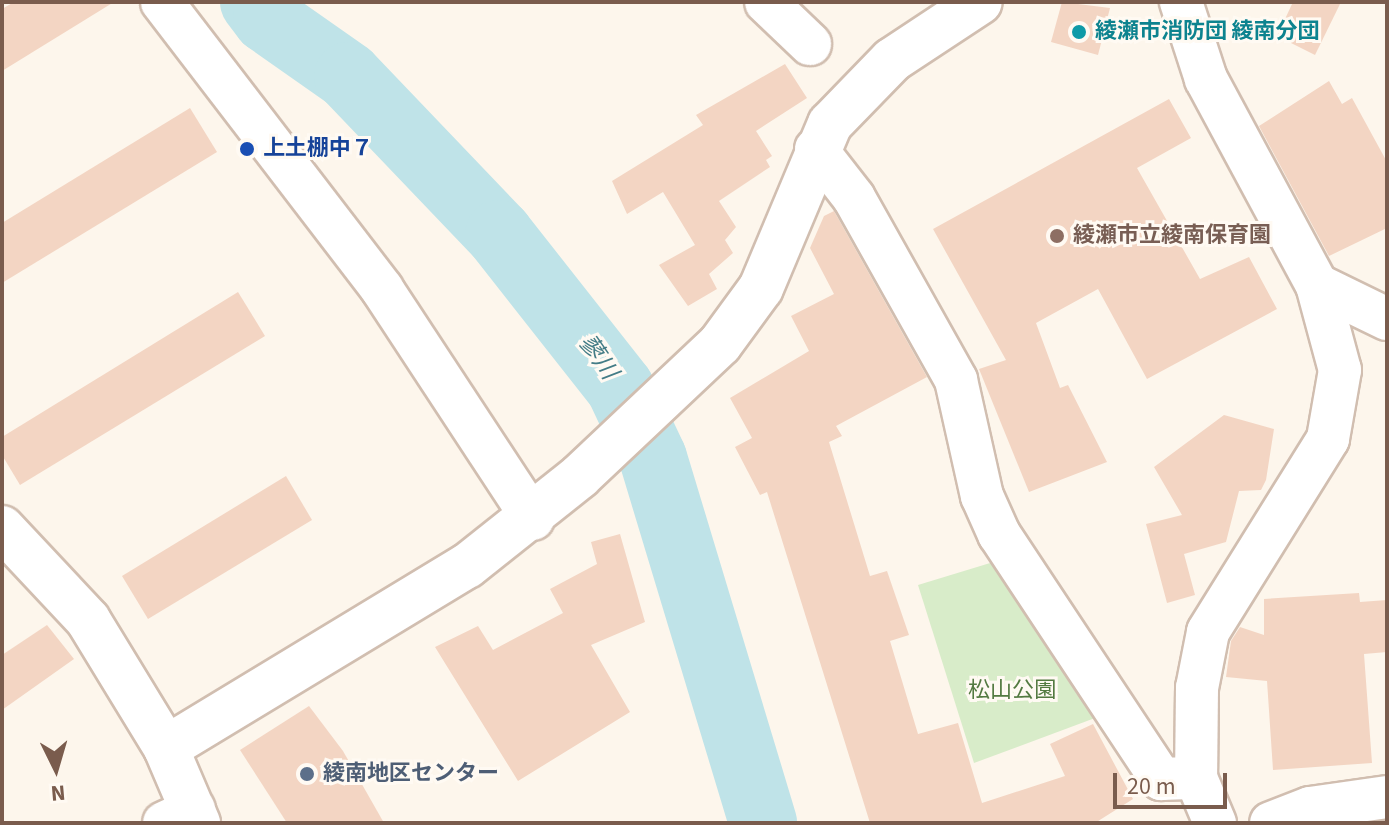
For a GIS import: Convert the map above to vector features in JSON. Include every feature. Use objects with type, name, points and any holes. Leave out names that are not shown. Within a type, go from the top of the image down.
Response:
[{"type":"street","points":[[162,2],[382,289],[533,519]]},
{"type":"street","points":[[766,2],[810,44]]},
{"type":"street","points":[[166,748],[533,519],[682,381],[761,288],[816,149],[892,60],[980,2]]},
{"type":"street","points":[[1181,2],[1206,79],[1317,285],[1340,370],[1339,405],[1328,439],[1208,632],[1197,688],[1196,778],[1215,823]]},
{"type":"street","points":[[816,149],[854,198],[956,380],[982,496],[999,534],[1161,779],[1196,778]]},
{"type":"street","points":[[1317,285],[1387,319]]},
{"type":"street","points":[[2,528],[88,620],[166,748],[185,818]]},
{"type":"street","points":[[1271,823],[1310,808],[1387,797]]},
{"type":"green space","name":"松山公園","points":[[1000,560],[1095,718],[974,763],[918,585]]},
{"type":"building","points":[[14,2],[114,2],[2,71],[2,9]]},
{"type":"building","name":"綾瀬市消防団 綾南分団","points":[[1062,2],[1110,8],[1098,55],[1051,42]]},
{"type":"building","points":[[1293,2],[1341,2],[1315,55],[1277,36]]},
{"type":"building","points":[[785,64],[807,98],[756,131],[772,156],[766,160],[770,167],[719,201],[736,227],[725,240],[733,253],[709,274],[717,289],[688,306],[659,265],[695,245],[663,192],[627,214],[612,181],[703,125],[696,115]]},
{"type":"building","points":[[1329,81],[1342,104],[1352,98],[1387,162],[1387,228],[1329,256],[1259,126]]},
{"type":"building","points":[[1169,99],[1191,138],[1137,168],[1200,279],[1249,257],[1277,309],[1147,379],[1098,289],[1036,323],[1060,388],[1068,385],[1107,462],[1029,492],[979,369],[1006,360],[933,229]]},
{"type":"building","points":[[190,108],[217,152],[2,283],[2,223]]},
{"type":"building","points":[[834,211],[927,377],[836,426],[842,436],[829,442],[870,576],[887,571],[909,635],[890,641],[918,734],[958,723],[982,803],[1065,776],[1050,744],[1093,724],[1133,799],[1095,823],[870,823],[767,492],[760,495],[735,447],[752,438],[730,398],[809,351],[791,316],[834,294],[810,248],[824,216]]},
{"type":"building","points":[[238,292],[265,336],[20,485],[2,455],[2,437]]},
{"type":"building","points":[[1224,415],[1274,429],[1266,480],[1261,490],[1239,491],[1226,542],[1184,554],[1195,595],[1167,603],[1146,524],[1182,515],[1154,467]]},
{"type":"building","points":[[286,476],[312,520],[148,619],[122,576]]},
{"type":"building","points":[[620,534],[645,622],[591,645],[630,712],[518,781],[435,647],[478,626],[493,650],[563,613],[550,589],[597,564],[591,542]]},
{"type":"building","points":[[1359,593],[1360,602],[1387,600],[1387,652],[1364,654],[1372,763],[1273,770],[1267,681],[1226,677],[1231,641],[1240,627],[1264,635],[1264,599]]},
{"type":"building","points":[[47,625],[74,659],[2,710],[2,655]]},
{"type":"building","name":"綾南地区センター","points":[[309,706],[343,751],[384,823],[287,823],[240,750]]},
{"type":"waterway","name":"蓼川","points":[[254,2],[267,19],[348,76],[499,234],[620,388],[653,458],[763,823]]},
{"type":"place","name":"綾瀬市消防団 綾南分団","points":[[1079,32]]},
{"type":"place","name":"上土棚中７","points":[[247,149]]},
{"type":"place","name":"綾瀬市立綾南保育園","points":[[1057,236]]},
{"type":"place","name":"綾南地区センター","points":[[307,774]]}]
